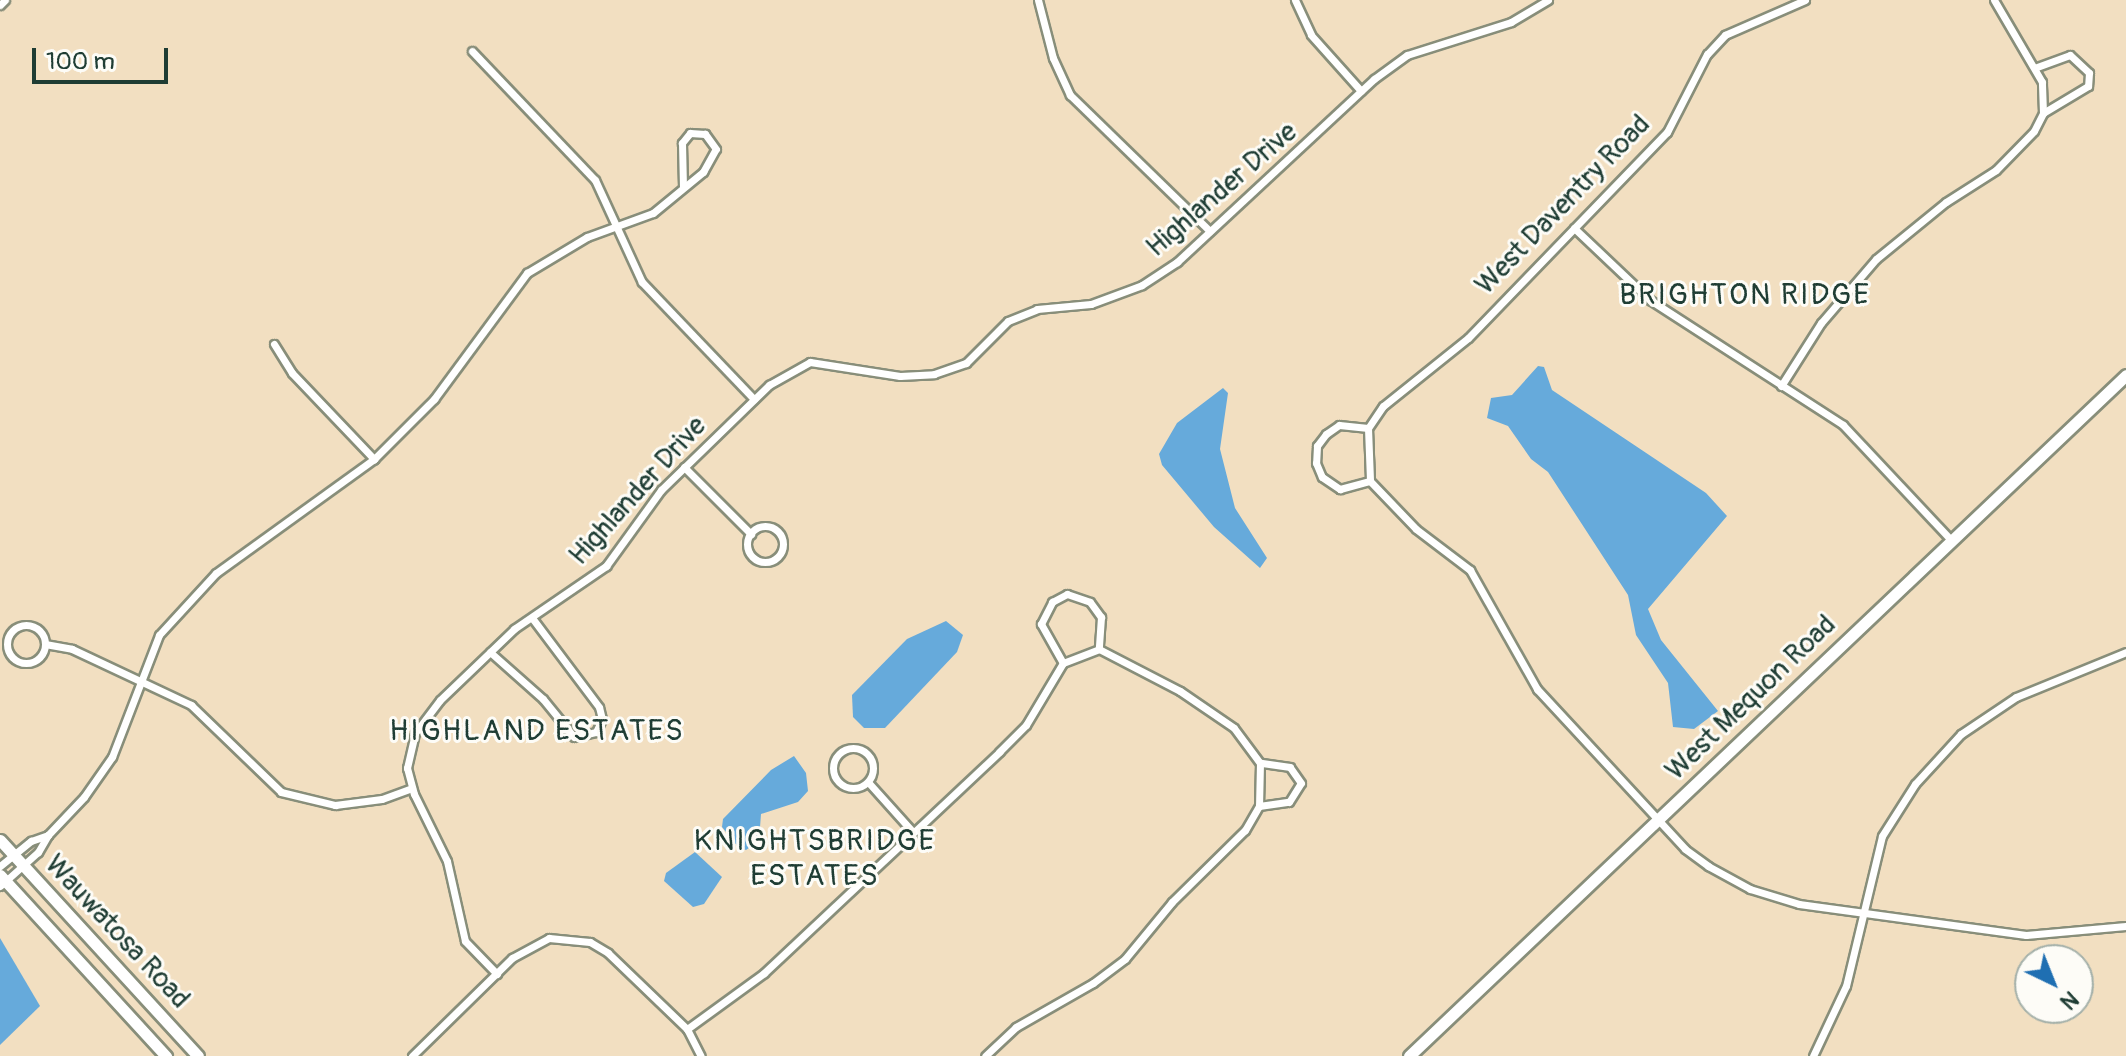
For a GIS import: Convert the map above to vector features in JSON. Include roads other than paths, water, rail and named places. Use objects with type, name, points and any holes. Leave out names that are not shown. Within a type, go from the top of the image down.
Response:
[{"type":"main road","name":"West Mequon Road","points":[[1409,1056],[2126,375]]},
{"type":"main road","name":"Wauwatosa Road","points":[[0,840],[198,1056]]},
{"type":"main road","name":"Wauwatosa Road","points":[[2,881],[166,1056]]},
{"type":"street","points":[[0,5],[5,0]]},
{"type":"street","points":[[1038,0],[1053,58],[1070,95],[1210,231]]},
{"type":"street","points":[[1295,0],[1311,35],[1361,91]]},
{"type":"street","name":"Highlander Drive","points":[[497,974],[465,941],[447,861],[412,788],[407,768],[415,733],[440,700],[490,652],[606,566],[684,467],[754,399],[810,362],[900,376],[934,374],[966,363],[1008,321],[1037,309],[1091,304],[1142,285],[1210,231],[1319,135],[1361,91],[1407,55],[1511,22],[1548,0]]},
{"type":"street","name":"West Daventry Road","points":[[1368,428],[1383,406],[1468,338],[1667,132],[1707,54],[1725,35],[1805,0]]},
{"type":"street","points":[[1781,386],[1850,286],[1896,239],[1996,170],[2034,131],[2043,113],[2037,67],[1994,0]]},
{"type":"street","points":[[472,51],[595,180],[642,282],[754,399]]},
{"type":"street","points":[[2037,67],[2070,55],[2081,60],[2089,73],[2088,86],[2043,113]]},
{"type":"street","points":[[2,881],[23,865],[84,797],[112,757],[159,635],[216,573],[374,459],[434,399],[527,273],[587,237],[653,213],[683,186],[715,154],[714,144],[705,134],[690,133],[682,143],[683,186]]},
{"type":"street","points":[[1574,228],[1650,300],[1866,445],[1952,541]]},
{"type":"street","points":[[274,344],[292,373],[374,459]]},
{"type":"street","points":[[1370,481],[1340,489],[1322,477],[1316,463],[1317,446],[1326,434],[1339,425],[1368,428],[1365,456],[1370,481],[1416,529],[1470,570],[1537,689],[1685,849],[1750,889],[1799,904],[2026,935],[2126,926]]},
{"type":"street","points":[[684,467],[751,534]]},
{"type":"street","points":[[761,527],[773,528],[782,537],[780,554],[770,561],[754,559],[747,544],[751,534],[761,527]]},
{"type":"street","points":[[1063,663],[1041,624],[1052,602],[1067,594],[1090,602],[1101,617],[1099,649]]},
{"type":"street","points":[[490,652],[543,699],[574,737],[596,732],[602,719],[599,707],[533,619]]},
{"type":"street","points":[[26,626],[37,629],[45,644],[41,656],[30,663],[13,657],[8,646],[11,634],[26,626]]},
{"type":"street","points":[[45,644],[72,649],[191,705],[281,792],[335,805],[382,799],[412,788]]},
{"type":"street","points":[[687,1029],[764,973],[1026,725],[1063,663],[1099,649],[1180,691],[1234,728],[1260,763],[1259,806],[1245,830],[1172,902],[1125,959],[1093,983],[1016,1027],[985,1056]]},
{"type":"street","points":[[1813,1056],[1846,986],[1882,836],[1936,757],[2016,697],[2126,652]]},
{"type":"street","points":[[860,749],[871,757],[874,770],[868,782],[849,788],[838,781],[834,763],[841,752],[860,749]]},
{"type":"street","points":[[1259,806],[1289,802],[1301,783],[1290,767],[1260,763]]},
{"type":"street","points":[[868,782],[912,831]]},
{"type":"street","points":[[0,866],[13,854],[48,835]]},
{"type":"street","points":[[412,1056],[527,947],[549,938],[590,942],[687,1029],[701,1056]]},
{"type":"water","points":[[1538,366],[1544,367],[1552,390],[1706,493],[1727,516],[1648,609],[1661,640],[1718,711],[1694,729],[1673,727],[1668,683],[1636,635],[1628,595],[1548,472],[1531,459],[1508,426],[1487,418],[1491,398],[1512,395]]},
{"type":"water","points":[[1223,388],[1228,393],[1220,449],[1235,508],[1267,558],[1260,568],[1214,527],[1162,465],[1159,454],[1177,423]]},
{"type":"water","points":[[946,621],[963,635],[957,652],[885,728],[864,728],[853,717],[852,695],[907,639]]},
{"type":"water","points":[[794,756],[806,773],[808,791],[798,802],[761,814],[759,841],[746,850],[738,847],[722,827],[723,819],[771,770]]},
{"type":"water","points":[[695,852],[722,877],[704,904],[693,907],[664,881],[666,873]]},
{"type":"water","points":[[0,938],[40,1006],[0,1045]]},
{"type":"district","name":"BRIGHTON RIDGE","points":[[1745,295]]},
{"type":"district","name":"HIGHLAND ESTATES","points":[[537,731]]},
{"type":"district","name":"KNIGHTSBRIDGE ESTATES","points":[[815,858]]}]
